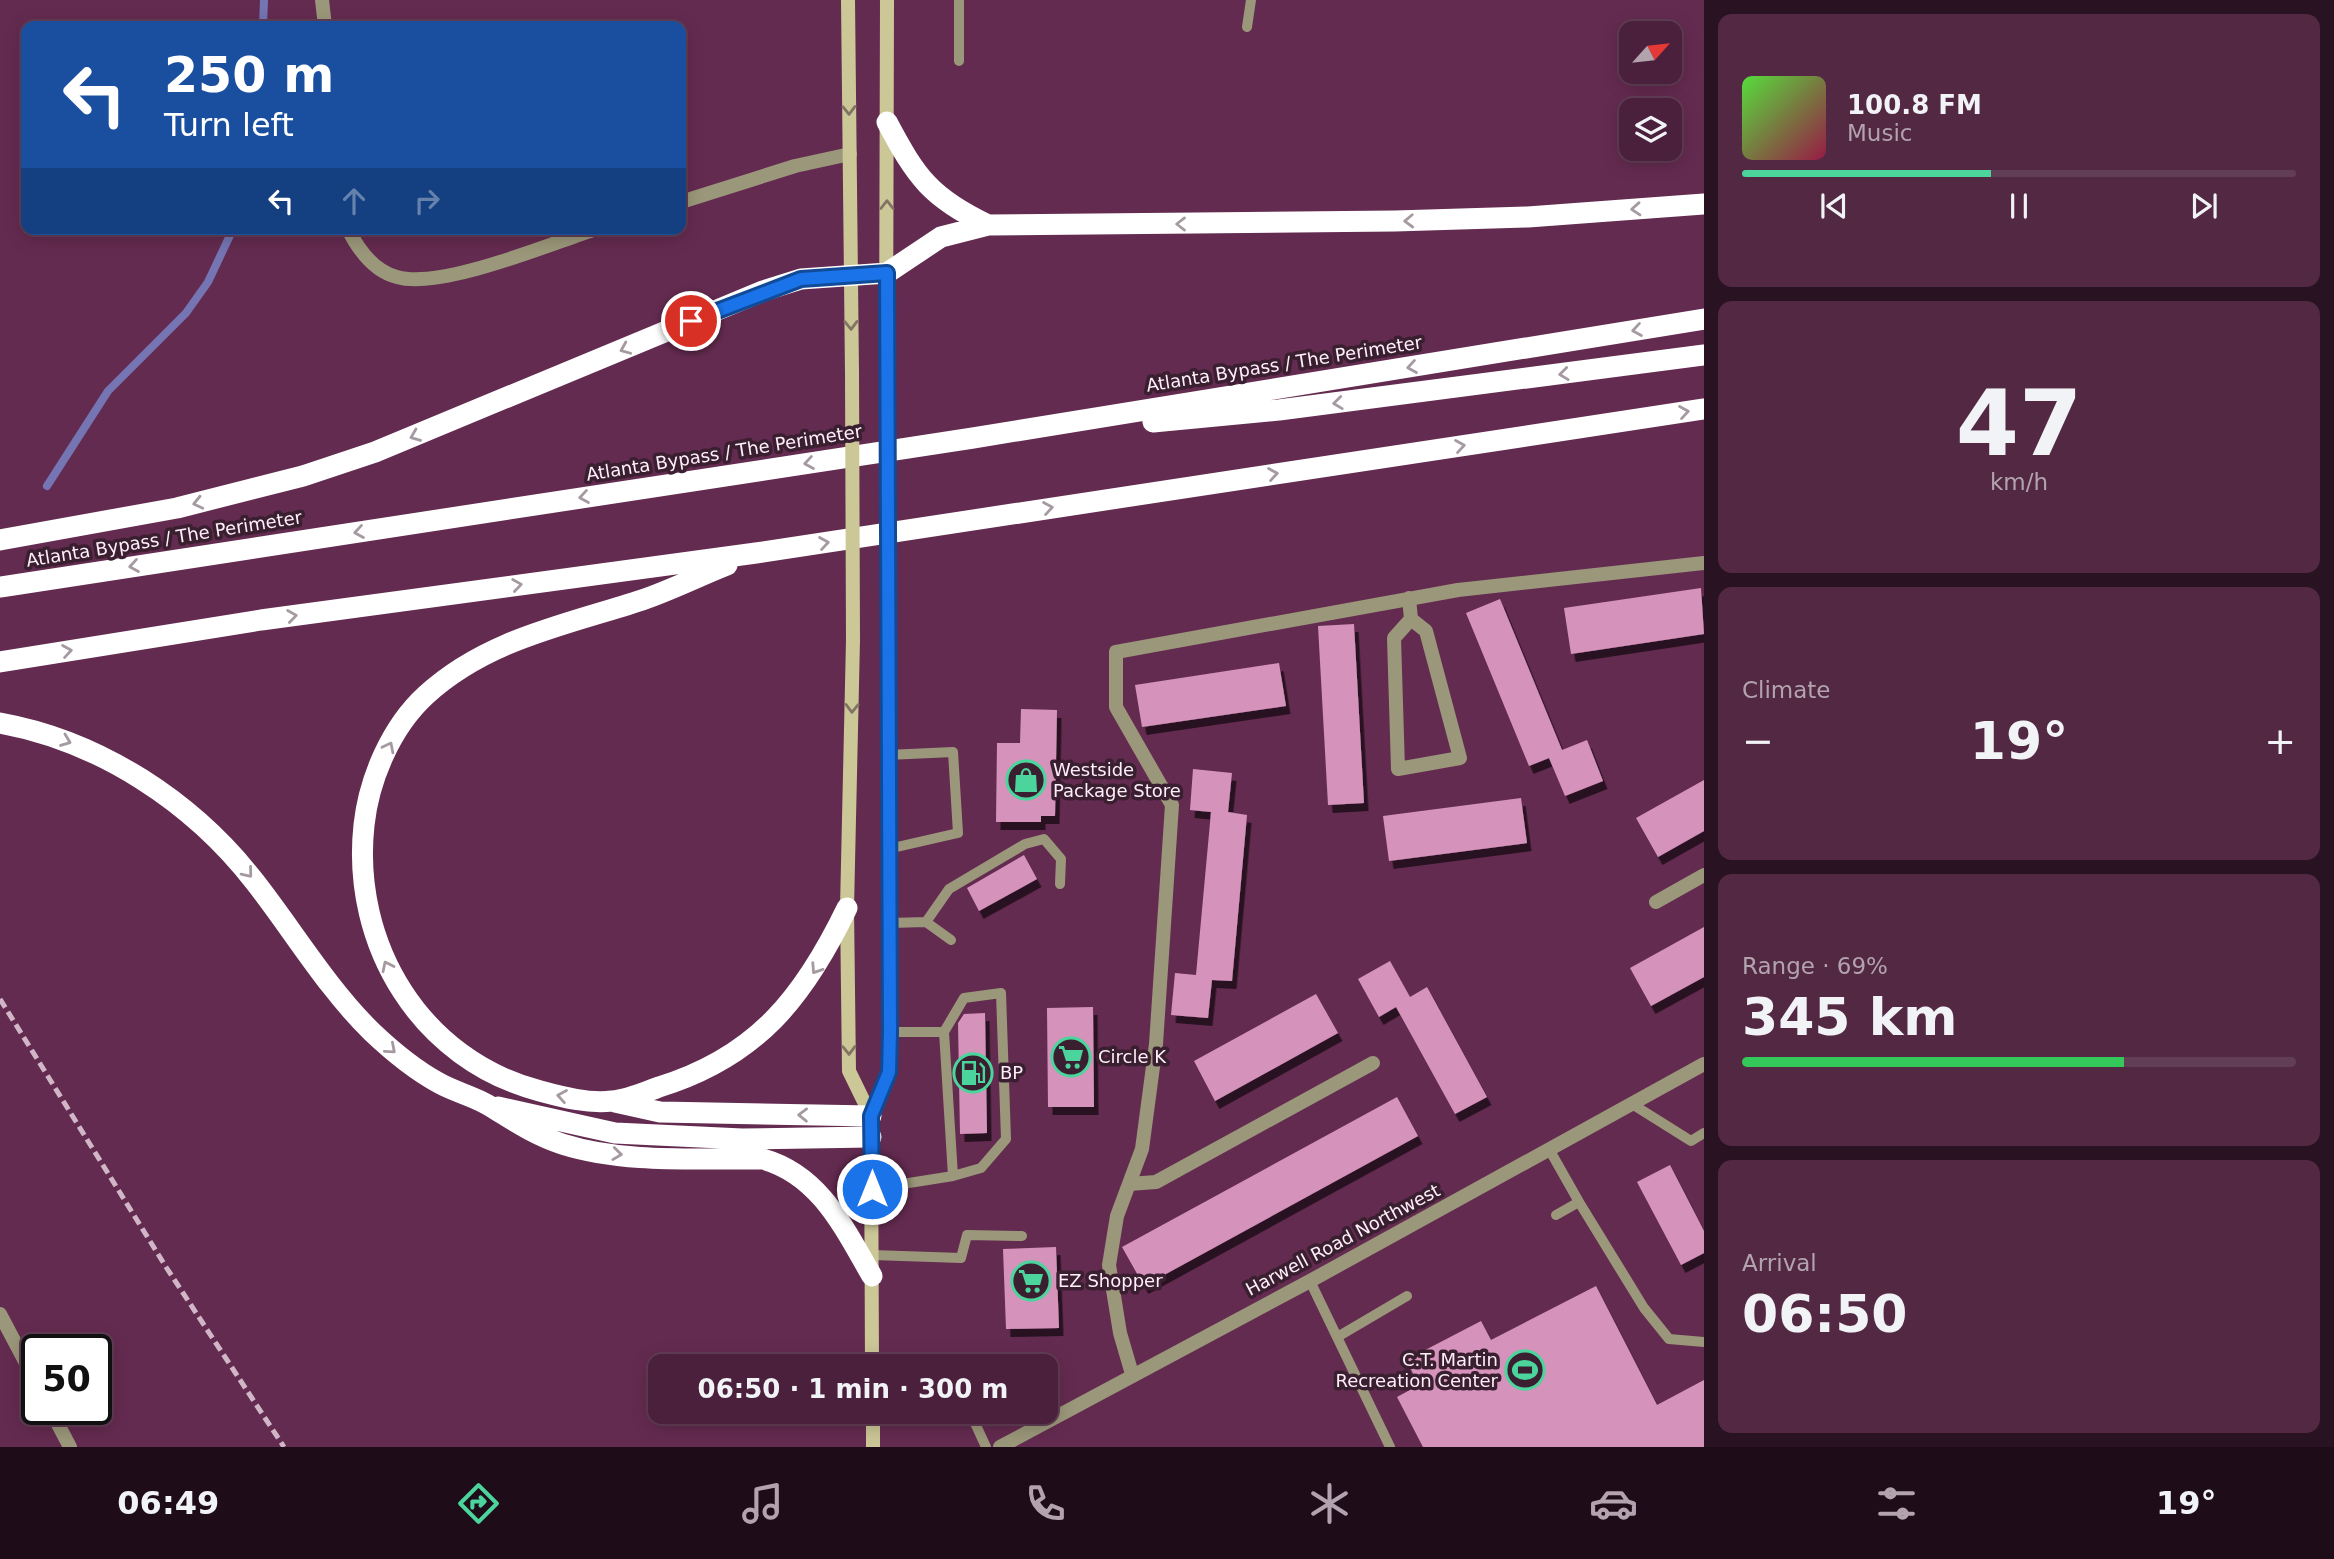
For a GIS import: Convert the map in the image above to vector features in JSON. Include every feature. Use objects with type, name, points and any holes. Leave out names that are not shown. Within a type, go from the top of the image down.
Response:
[{"type":"highway","points":[[887,122],[915,172],[936,196],[956,210],[988,225]]},
{"type":"highway","points":[[0,540],[177,508],[303,476],[375,452],[763,291],[801,279],[887,273],[940,237],[988,225],[1408,221],[1528,217],[1704,204]]},
{"type":"highway","name":"Atlanta Bypass / The Perimeter","points":[[0,587],[973,438],[1704,319]]},
{"type":"highway","points":[[973,438],[1279,410],[1704,355]]},
{"type":"highway","points":[[0,662],[274,618],[756,553],[1704,409]]},
{"type":"highway","points":[[756,553],[645,599],[529,634],[464,665],[411,710],[389,746],[373,781],[361,849],[363,890],[371,926],[385,964],[404,998],[429,1027],[485,1070],[522,1086],[555,1095],[613,1101],[660,1112],[871,1116]]},
{"type":"highway","points":[[0,723],[46,733],[79,746],[148,784],[179,805],[233,855],[346,1004],[373,1033],[400,1057],[439,1083],[486,1104],[524,1129],[564,1145],[636,1156],[762,1159],[781,1164],[800,1176],[836,1213],[872,1265]]},
{"type":"highway","points":[[613,1101],[691,1077],[723,1061],[755,1038],[783,1013],[805,986],[847,908]]},
{"type":"highway","points":[[486,1104],[615,1133],[742,1139],[871,1137]]},
{"type":"main road","points":[[848,0],[853,640],[847,908],[849,1071],[871,1116]]},
{"type":"main road","points":[[873,1354],[871,1116],[889,1072],[890,1032],[887,755],[887,0]]},
{"type":"main road","points":[[873,1424],[873,1447]]},
{"type":"street","points":[[322,0],[324,21]]},
{"type":"street","points":[[686,200],[795,166],[850,154]]},
{"type":"street","points":[[351,235],[362,255],[396,278],[439,279],[577,235]]},
{"type":"street","points":[[1132,1374],[1120,1333],[1109,1265],[1117,1216],[1142,1149],[1156,1044],[1172,805],[1116,707],[1116,652],[1458,590],[1704,562]]},
{"type":"street","points":[[1409,598],[1411,619],[1426,631],[1460,758],[1398,769],[1394,638],[1411,619]]},
{"type":"street","points":[[1656,902],[1704,876]]},
{"type":"street","points":[[1129,1184],[1156,1182],[1373,1063]]},
{"type":"street","name":"Harwell Road Northwest","points":[[1000,1447],[1310,1281],[1704,1064]]},
{"type":"street","points":[[0,1314],[21,1354]]},
{"type":"street","points":[[58,1425],[70,1447]]},
{"type":"lane","points":[[959,0],[960,61]]},
{"type":"lane","points":[[1247,27],[1251,0]]},
{"type":"lane","points":[[887,755],[953,752],[958,833],[888,849]]},
{"type":"lane","points":[[926,922],[949,890],[1025,844],[1044,839],[1061,859],[1060,884]]},
{"type":"lane","points":[[889,923],[926,922],[951,940]]},
{"type":"lane","points":[[872,1189],[954,1176],[981,1168],[1006,1139],[1001,993],[964,998],[944,1032],[954,1176]]},
{"type":"lane","points":[[890,1032],[944,1032]]},
{"type":"lane","points":[[1632,1104],[1691,1140],[1704,1133]]},
{"type":"lane","points":[[1549,1149],[1644,1308],[1670,1339],[1704,1342]]},
{"type":"lane","points":[[1556,1215],[1579,1202]]},
{"type":"lane","points":[[872,1265],[961,1258],[967,1235],[1022,1236]]},
{"type":"lane","points":[[1310,1281],[1339,1336],[1386,1445]]},
{"type":"lane","points":[[1339,1336],[1407,1296]]},
{"type":"lane","points":[[975,1424],[986,1447]]},
{"type":"building","points":[[1701,588],[1704,634],[1571,654],[1564,608]]},
{"type":"building","points":[[1500,599],[1562,750],[1587,740],[1603,781],[1565,796],[1549,758],[1529,766],[1466,613]]},
{"type":"building","points":[[1354,624],[1364,803],[1328,805],[1318,626]]},
{"type":"building","points":[[1279,663],[1286,706],[1142,727],[1135,685]]},
{"type":"building","name":"Westside Package Store","points":[[1021,709],[1057,710],[1055,816],[1041,816],[1041,822],[996,822],[997,743],[1020,743]]},
{"type":"building","points":[[1193,769],[1232,773],[1228,812],[1247,815],[1232,981],[1212,980],[1208,1018],[1171,1015],[1175,973],[1196,975],[1211,812],[1190,810]]},
{"type":"building","points":[[1704,780],[1704,831],[1658,857],[1636,818]]},
{"type":"building","points":[[1521,798],[1527,843],[1389,861],[1383,816]]},
{"type":"building","points":[[1024,855],[1037,879],[979,911],[967,888]]},
{"type":"building","points":[[1704,927],[1704,977],[1651,1006],[1630,968]]},
{"type":"building","points":[[1390,961],[1410,997],[1427,987],[1487,1097],[1455,1114],[1396,1007],[1379,1017],[1358,979]]},
{"type":"building","points":[[1316,994],[1338,1033],[1215,1101],[1194,1061]]},
{"type":"building","name":"Circle K","points":[[1093,1007],[1094,1107],[1048,1107],[1047,1008]]},
{"type":"building","name":"BP","points":[[985,1013],[987,1133],[960,1134],[958,1023],[964,1014]]},
{"type":"building","points":[[1397,1097],[1418,1136],[1144,1286],[1122,1247]]},
{"type":"building","points":[[1670,1165],[1704,1231],[1704,1253],[1681,1265],[1637,1182]]},
{"type":"building","name":"EZ Shopper","points":[[1056,1247],[1059,1328],[1006,1329],[1003,1249]]},
{"type":"building","name":"C.T. Martin Recreation Center","points":[[1596,1286],[1657,1405],[1704,1380],[1704,1447],[1423,1447],[1397,1397],[1419,1385],[1406,1360],[1481,1321],[1491,1340]]},
{"type":"waterway","points":[[263,21],[264,0]]},
{"type":"waterway","points":[[47,486],[108,391],[186,313],[208,282],[230,235]]},
{"type":"railway","points":[[0,999],[166,1267],[284,1447]]},
{"type":"place","name":"Westside Package Store","points":[[1026,780]]},
{"type":"place","name":"Circle K","points":[[1071,1057]]},
{"type":"place","name":"BP","points":[[973,1073]]},
{"type":"place","name":"EZ Shopper","points":[[1031,1281]]},
{"type":"place","name":"C.T. Martin Recreation Center","points":[[1525,1370]]},
{"type":"route","points":[[691,321],[763,291],[801,279],[887,273],[890,1032],[889,1072],[871,1116],[872,1189]]}]
